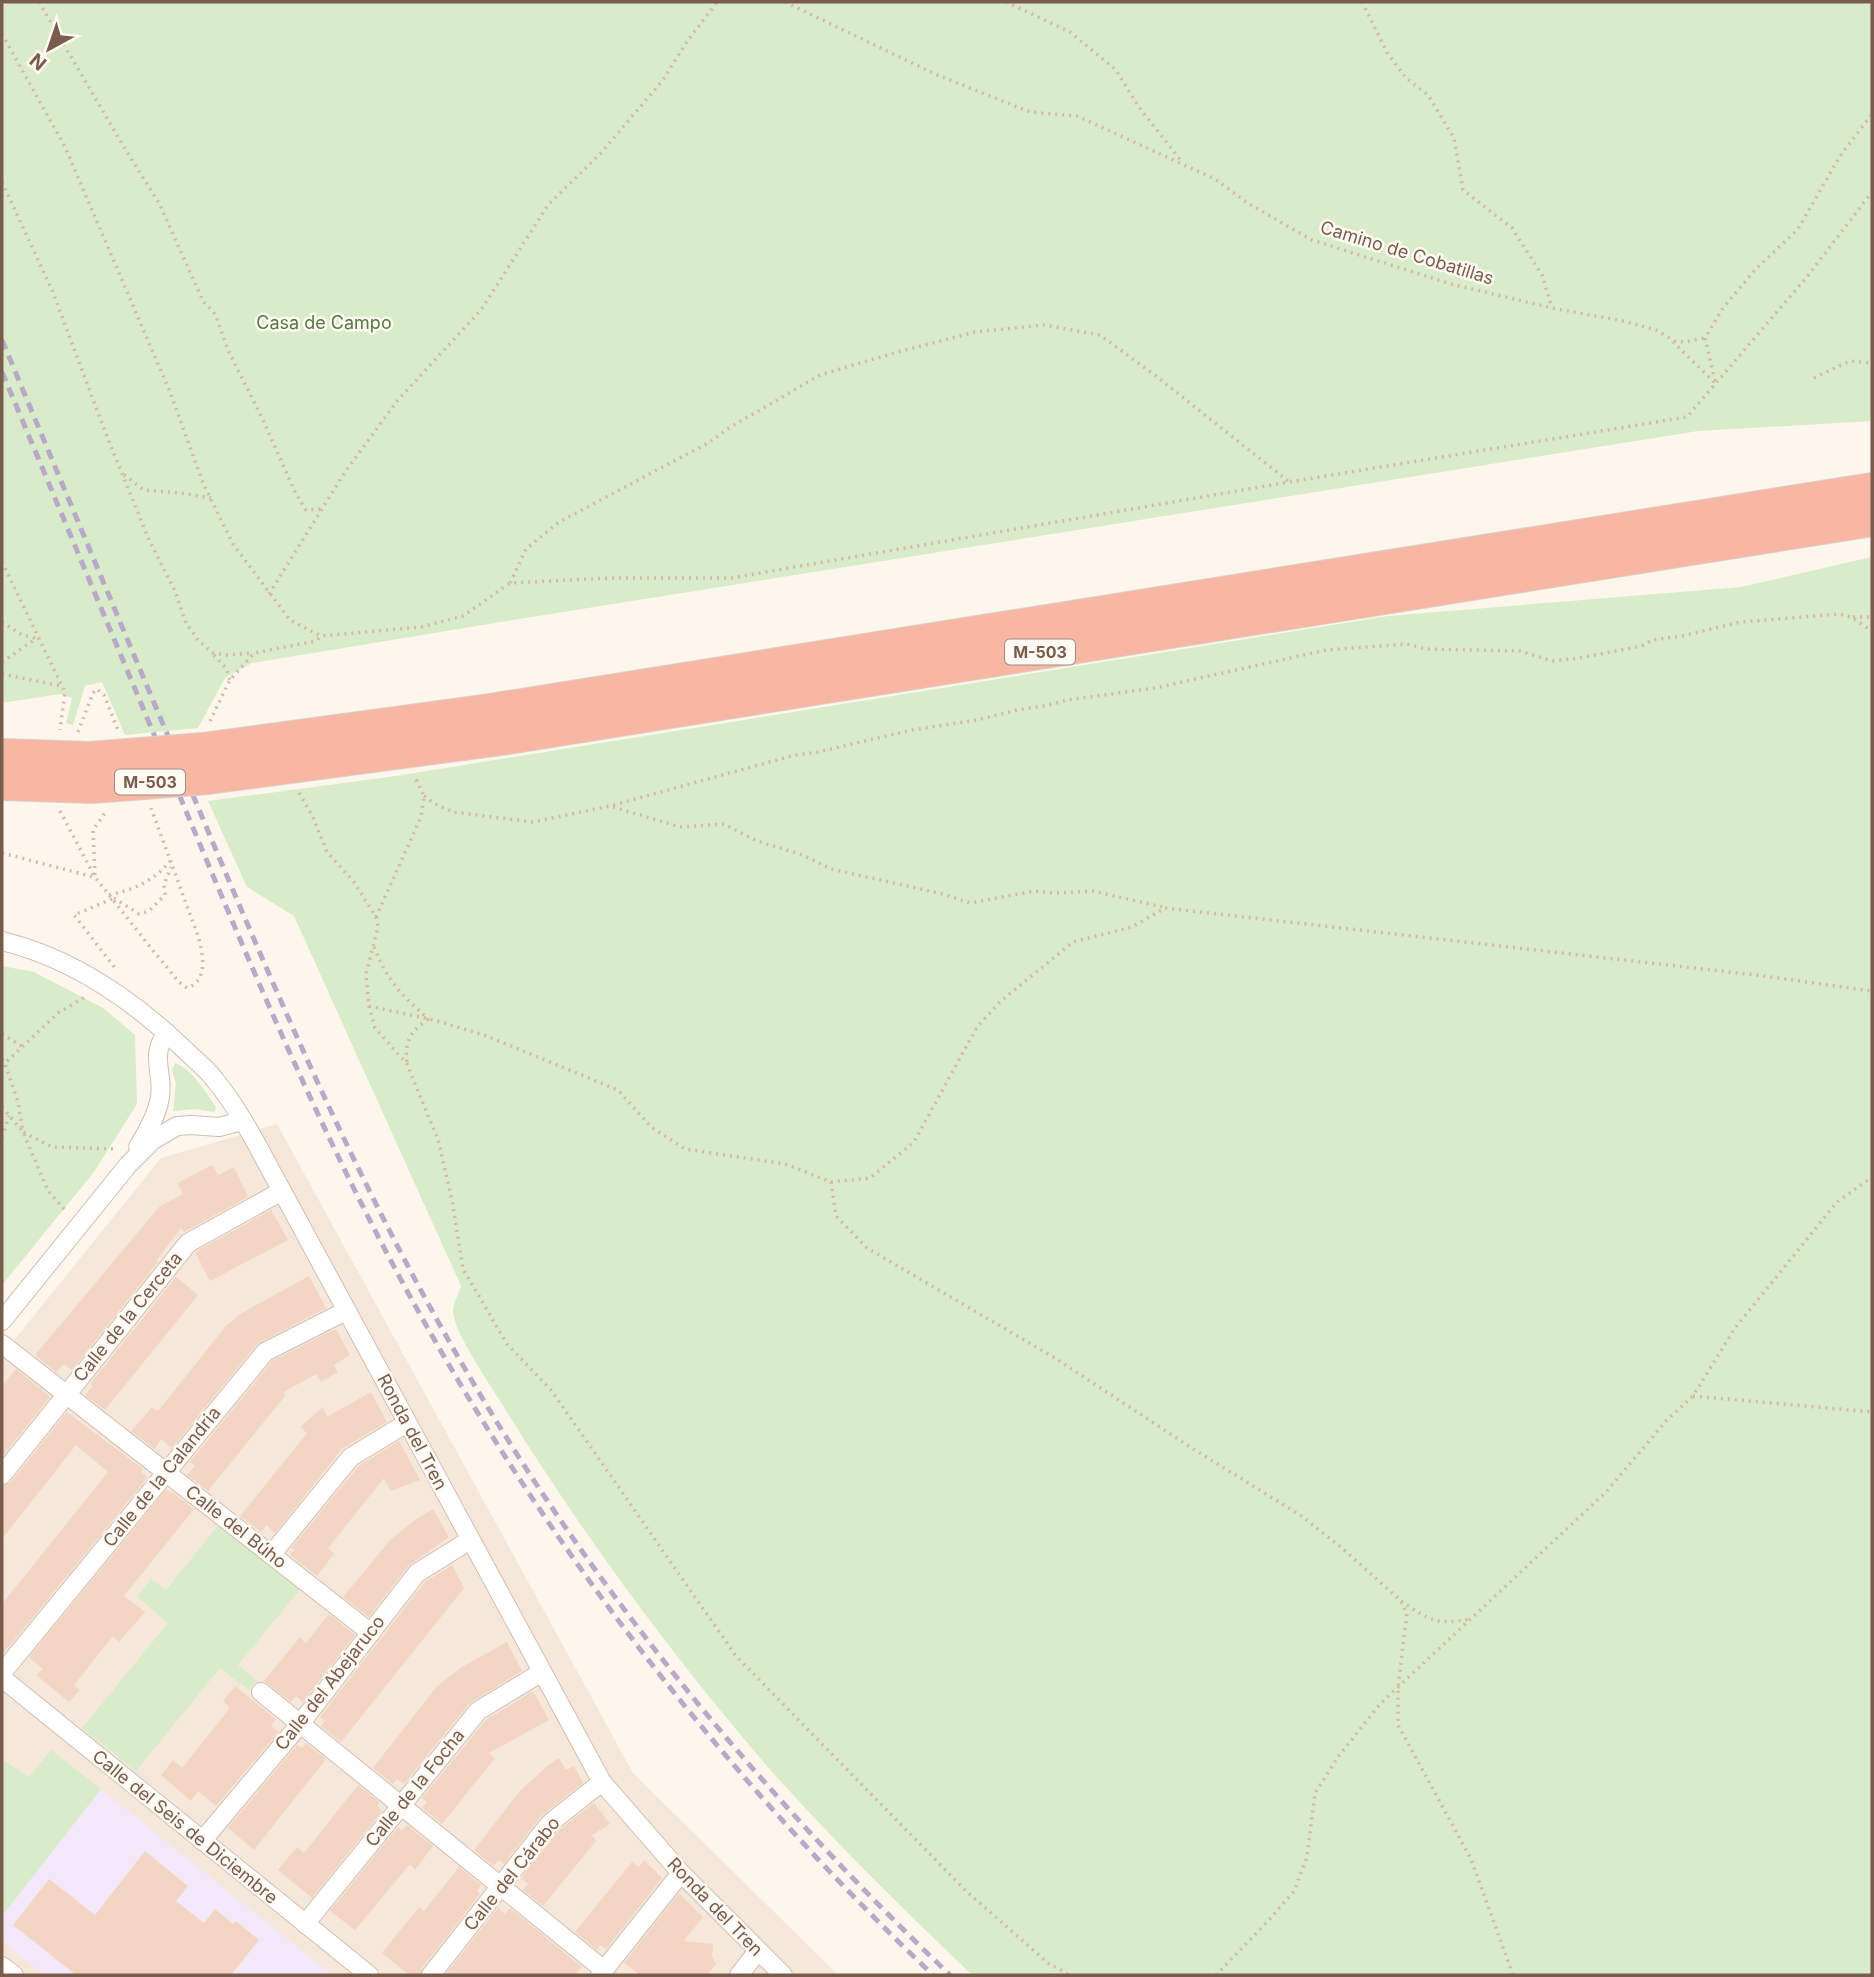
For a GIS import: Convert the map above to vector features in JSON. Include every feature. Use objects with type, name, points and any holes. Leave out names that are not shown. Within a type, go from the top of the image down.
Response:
[{"type":"highway","name":"M-503","points":[[2,784],[96,786],[205,751],[490,710],[1872,489]]},
{"type":"highway","name":"M-503","points":[[205,751],[508,738],[1872,520]]},
{"type":"highway","name":"M-503","points":[[2,755],[96,786]]},
{"type":"street","name":"Ronda del Tren","points":[[2,941],[23,946],[106,985],[167,1033],[214,1078],[243,1121],[282,1191],[602,1782],[681,1873],[757,1952],[783,1975]]},
{"type":"street","points":[[128,1166],[157,1110],[161,1083],[158,1052],[160,1042],[167,1033]]},
{"type":"street","points":[[2,1321],[128,1166],[153,1140],[166,1131],[191,1125],[219,1127],[243,1121]]},
{"type":"street","name":"Calle de la Cerceta","points":[[2,1475],[188,1242],[282,1191]]},
{"type":"street","name":"Calle de la Calandria","points":[[2,1675],[265,1352],[346,1311]]},
{"type":"street","name":"Calle del Búho","points":[[2,1344],[371,1633]]},
{"type":"street","points":[[271,1555],[351,1457],[407,1423]]},
{"type":"street","name":"Calle del Abejaruco","points":[[202,1841],[300,1724],[416,1573],[470,1540]]},
{"type":"street","name":"Calle de la Focha","points":[[305,1924],[478,1711],[542,1672]]},
{"type":"street","name":"Calle del Seis de Diciembre","points":[[2,1675],[369,1975]]},
{"type":"street","points":[[261,1692],[500,1886],[602,1973],[681,1873]]},
{"type":"street","name":"Calle del Cárabo","points":[[431,1975],[550,1823],[602,1782]]},
{"type":"street","points":[[739,1975],[757,1952]]},
{"type":"street","points":[[2,1965],[14,1975]]},
{"type":"path","points":[[39,2],[159,203],[203,301],[215,314],[228,350],[296,494],[306,510],[322,509]]},
{"type":"path","points":[[269,594],[345,472],[397,401],[481,310],[548,205],[601,153],[663,80],[686,43],[717,2]]},
{"type":"path","name":"Camino de Cobatillas","points":[[785,2],[934,74],[1030,112],[1077,116],[1215,179],[1249,204],[1312,240],[1451,284],[1656,330],[1672,341],[1715,383]]},
{"type":"path","points":[[1006,2],[1070,32],[1116,70],[1138,106],[1183,164]]},
{"type":"path","points":[[1362,2],[1388,54],[1406,78],[1428,95],[1454,138],[1463,190],[1512,228],[1542,275],[1552,308]]},
{"type":"path","points":[[2,34],[65,147],[170,393],[203,483],[233,544],[290,620],[321,636],[421,627],[463,616],[510,583],[526,549],[559,522],[710,442],[820,375],[975,332],[1044,325],[1100,335],[1289,482]]},
{"type":"path","points":[[1715,383],[1705,338],[1723,308],[1755,270],[1798,229],[1840,156],[1872,114]]},
{"type":"path","points":[[2,182],[52,290],[122,473],[149,540],[175,591],[186,623],[198,640],[226,668],[230,680]]},
{"type":"path","points":[[510,583],[611,578],[731,578],[1688,417],[1807,278],[1872,192]]},
{"type":"path","points":[[1672,341],[1685,342],[1705,338]]},
{"type":"path","points":[[1814,378],[1850,361],[1872,363]]},
{"type":"path","points":[[122,473],[144,490],[211,498]]},
{"type":"path","points":[[2,562],[65,692],[59,730],[77,733],[97,689],[104,695],[121,735]]},
{"type":"path","points":[[412,773],[424,796],[453,812],[533,822],[610,806],[795,755],[1067,700],[1155,688],[1326,650],[1407,644],[1426,649],[1520,651],[1552,661],[1642,646],[1653,639],[1682,636],[1741,622],[1839,614],[1872,617]]},
{"type":"path","points":[[1851,617],[1872,631]]},
{"type":"path","points":[[2,622],[22,635],[37,638]]},
{"type":"path","points":[[213,653],[254,653],[316,641],[321,636]]},
{"type":"path","points":[[2,662],[37,638]]},
{"type":"path","points":[[205,751],[230,680],[254,653]]},
{"type":"path","points":[[2,674],[62,686]]},
{"type":"path","points":[[95,877],[93,830],[96,786]]},
{"type":"path","points":[[296,787],[312,815],[327,852],[354,882],[376,917],[378,927],[366,974],[369,1006],[375,1028],[407,1064],[438,1139],[452,1200],[463,1269],[507,1344],[551,1390],[736,1656],[966,1891],[1048,1963],[1070,1975]]},
{"type":"path","points":[[376,917],[421,817],[424,796]]},
{"type":"path","points":[[57,805],[95,877],[179,982],[187,988],[192,987],[203,968],[202,953],[149,804]]},
{"type":"path","points":[[610,806],[680,827],[724,824],[757,841],[803,855],[831,869],[943,894],[970,903],[1034,891],[1092,891],[1165,908],[1756,975],[1872,991]]},
{"type":"path","points":[[2,853],[95,877]]},
{"type":"path","points":[[111,897],[139,914],[149,912],[165,895],[164,885],[171,863]]},
{"type":"path","points":[[112,963],[74,915],[149,881],[171,863]]},
{"type":"path","points":[[369,1006],[487,1036],[618,1090],[651,1127],[685,1149],[785,1164],[831,1182],[870,1178],[914,1142],[977,1027],[1002,1000],[1073,942],[1132,926],[1165,908]]},
{"type":"path","points":[[373,945],[390,981],[428,1019]]},
{"type":"path","points":[[80,1224],[48,1191],[23,1132],[18,1102],[3,1063],[58,1013],[106,985]]},
{"type":"path","points":[[407,1064],[406,1046],[415,1028],[428,1019]]},
{"type":"path","points":[[2,1034],[23,1047]]},
{"type":"path","points":[[2,1107],[23,1132],[52,1147],[137,1150]]},
{"type":"path","points":[[2,1137],[9,1115]]},
{"type":"path","points":[[1216,1975],[1294,1891],[1307,1857],[1315,1793],[1338,1757],[1380,1704],[1606,1492],[1666,1421],[1693,1396],[1735,1328],[1837,1202],[1872,1177]]},
{"type":"path","points":[[831,1182],[836,1216],[867,1248],[1055,1358],[1300,1515],[1400,1600],[1428,1619],[1444,1623],[1471,1619]]},
{"type":"path","points":[[1693,1396],[1872,1412]]},
{"type":"path","points":[[1400,1600],[1407,1614],[1398,1687],[1398,1724],[1471,1859],[1513,1975]]},
{"type":"shaded area","points":[[277,1124],[633,1773],[838,1975],[2,1975],[2,1355],[161,1158]]},
{"type":"shaded area","points":[[101,1789],[332,1975],[44,1975],[2,1941],[2,1916]]},
{"type":"green space","name":"Casa de Campo","points":[[2,2],[1872,2],[1872,421],[1698,431],[252,663],[225,678],[198,728],[125,735],[102,682],[85,686],[73,725],[66,723],[72,698],[60,694],[2,703]]},
{"type":"green space","points":[[1872,557],[1872,1975],[972,1975],[833,1838],[754,1751],[686,1668],[560,1494],[459,1331],[453,1311],[461,1286],[294,916],[247,887],[208,801],[396,776],[1388,616],[1741,587]]},
{"type":"green space","points":[[2,966],[34,972],[103,1008],[135,1035],[137,1104],[94,1172],[2,1285]]},
{"type":"green space","points":[[175,1063],[187,1070],[198,1082],[216,1107],[215,1111],[173,1111],[176,1083],[172,1070]]},
{"type":"green space","points":[[221,1522],[302,1587],[238,1665],[256,1680],[249,1690],[220,1668],[136,1771],[82,1728],[168,1623],[137,1597],[151,1579],[166,1590]]},
{"type":"green space","points":[[51,1750],[101,1789],[2,1916],[2,1759],[29,1777]]},
{"type":"building","points":[[212,1165],[218,1175],[234,1167],[248,1197],[184,1232],[181,1228],[156,1261],[158,1262],[72,1370],[64,1364],[56,1372],[35,1355],[160,1206],[183,1194],[178,1183]]},
{"type":"building","points":[[271,1210],[288,1240],[210,1281],[195,1252]]},
{"type":"building","points":[[309,1276],[326,1308],[257,1344],[172,1448],[161,1439],[155,1449],[131,1431],[152,1407],[158,1411],[225,1327],[240,1314]]},
{"type":"building","points":[[176,1277],[198,1295],[105,1410],[85,1395],[93,1386],[90,1384]]},
{"type":"building","points":[[336,1329],[350,1355],[334,1365],[338,1372],[321,1382],[316,1374],[284,1392],[285,1396],[208,1491],[187,1475],[195,1466],[190,1462],[272,1361]]},
{"type":"building","points":[[16,1369],[50,1397],[2,1457],[2,1386]]},
{"type":"building","points":[[371,1392],[387,1422],[342,1449],[275,1533],[267,1525],[261,1532],[240,1516],[307,1433],[300,1427],[323,1407],[327,1417]]},
{"type":"building","points":[[67,1412],[143,1469],[141,1472],[148,1477],[2,1655],[2,1604],[108,1472],[76,1445],[2,1539],[2,1486],[11,1482]]},
{"type":"building","points":[[399,1441],[420,1480],[391,1491],[384,1478],[328,1548],[334,1554],[317,1576],[290,1555],[294,1550],[291,1548],[359,1466]]},
{"type":"building","points":[[166,1490],[194,1509],[124,1596],[145,1612],[119,1642],[113,1636],[74,1685],[80,1690],[69,1702],[36,1675],[43,1669],[29,1657]]},
{"type":"building","points":[[433,1509],[449,1537],[408,1566],[369,1617],[343,1597],[391,1539]]},
{"type":"building","points":[[452,1565],[464,1588],[341,1742],[321,1726],[325,1721],[320,1717],[425,1582]]},
{"type":"building","points":[[329,1614],[355,1635],[303,1702],[296,1696],[291,1702],[264,1681],[300,1637],[306,1643]]},
{"type":"building","points":[[507,1642],[522,1671],[469,1704],[404,1784],[397,1779],[393,1784],[373,1768],[437,1686],[462,1667]]},
{"type":"building","points":[[235,1686],[276,1719],[271,1726],[279,1732],[216,1806],[198,1791],[191,1801],[161,1775],[173,1760],[182,1768],[230,1708],[223,1701]]},
{"type":"building","points":[[533,1691],[549,1720],[489,1753],[495,1758],[442,1824],[422,1808],[427,1802],[422,1798],[486,1720]]},
{"type":"building","points":[[306,1743],[326,1759],[254,1850],[228,1828],[297,1745],[302,1748]]},
{"type":"building","points":[[559,1758],[566,1770],[574,1766],[583,1783],[541,1816],[504,1864],[499,1860],[494,1866],[474,1850],[519,1792]]},
{"type":"building","points":[[358,1785],[379,1802],[377,1806],[382,1811],[312,1898],[278,1870],[297,1847],[304,1853]]},
{"type":"building","points":[[594,1803],[610,1824],[592,1835],[596,1841],[543,1906],[523,1890],[528,1884],[521,1878],[558,1831]]},
{"type":"building","points":[[407,1825],[433,1846],[415,1870],[410,1864],[355,1930],[330,1911],[398,1827],[402,1831]]},
{"type":"building","points":[[145,1851],[188,1886],[176,1901],[204,1923],[215,1909],[233,1924],[236,1921],[259,1940],[231,1975],[76,1975],[13,1925],[49,1879],[95,1915]]},
{"type":"building","points":[[644,1860],[662,1878],[606,1949],[600,1945],[597,1950],[575,1932],[632,1862],[639,1867]]},
{"type":"building","points":[[459,1867],[481,1885],[477,1891],[480,1894],[422,1968],[420,1975],[409,1975],[382,1953],[419,1907],[424,1911]]},
{"type":"building","points":[[679,1893],[703,1917],[684,1941],[713,1944],[712,1956],[716,1964],[707,1975],[640,1975],[624,1963]]},
{"type":"building","points":[[498,1908],[505,1914],[510,1908],[582,1967],[574,1975],[445,1975]]},
{"type":"railway","points":[[2,340],[293,1028],[363,1177],[439,1324],[531,1475],[638,1628],[756,1773],[883,1910],[950,1975]]},
{"type":"railway","points":[[2,372],[273,1014],[330,1140],[426,1325],[534,1502],[656,1669],[789,1827],[859,1902],[933,1975]]}]
